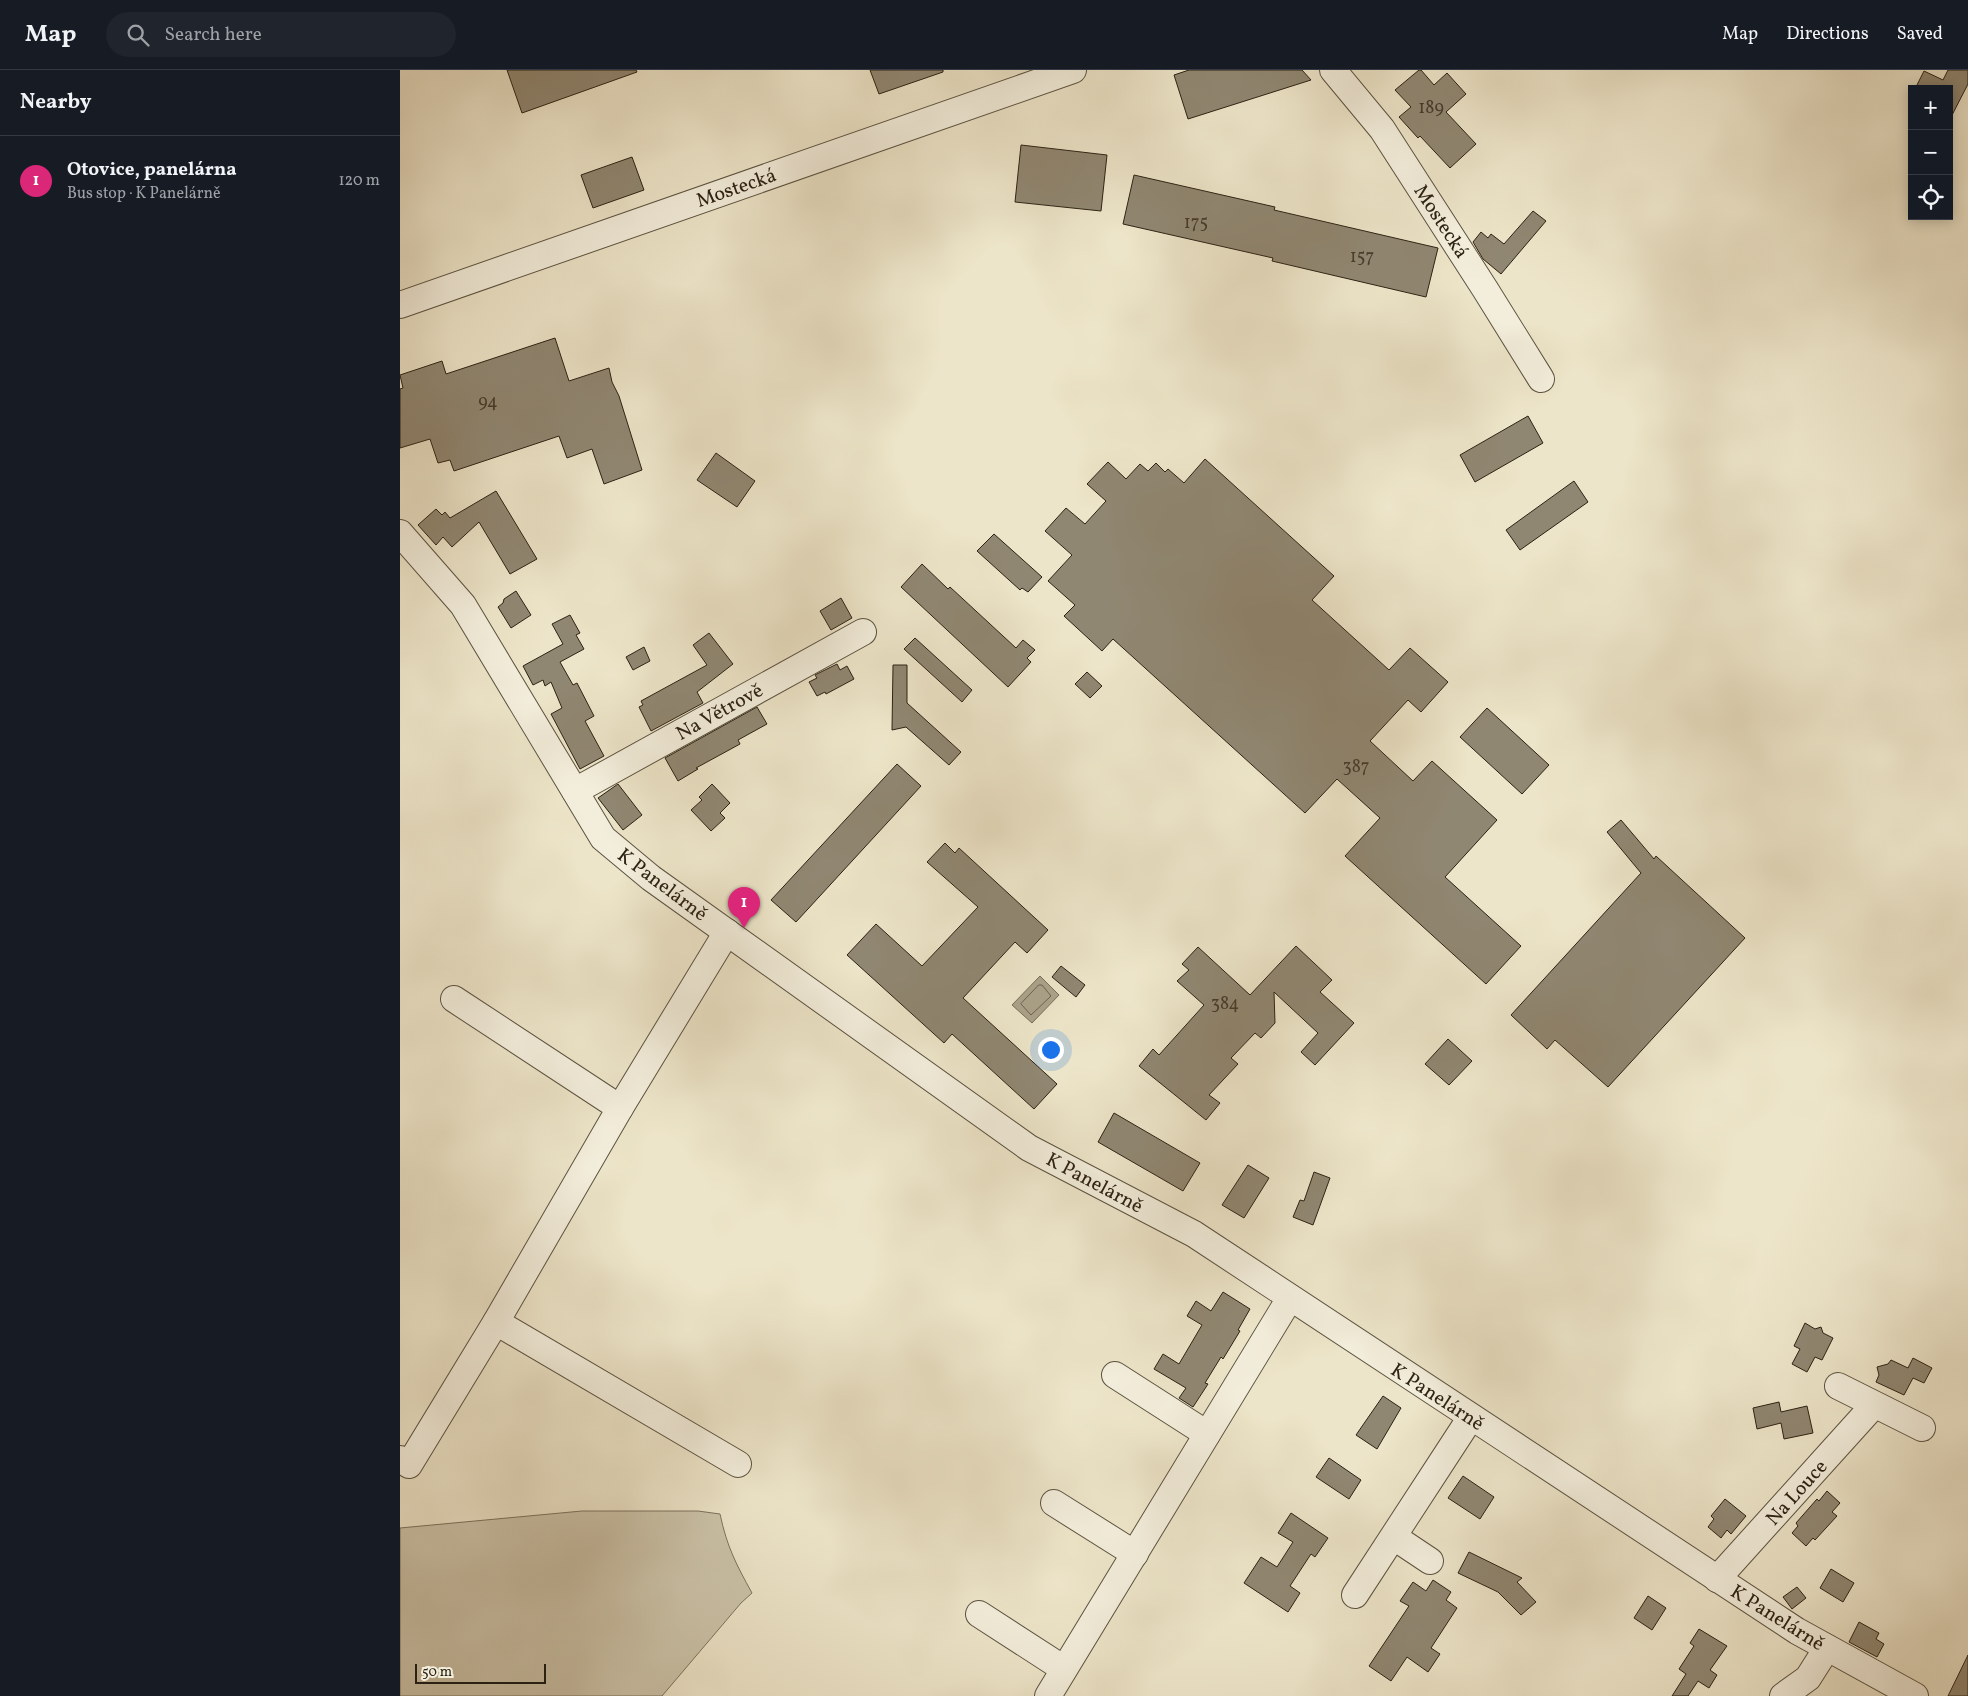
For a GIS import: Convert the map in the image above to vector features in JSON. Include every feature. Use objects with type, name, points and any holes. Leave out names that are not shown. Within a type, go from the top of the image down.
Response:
[{"type":"street","name":"Mostecká","points":[[400,305],[1073,70]]},
{"type":"street","name":"Mostecká","points":[[1333,70],[1382,129],[1541,379]]},
{"type":"street","name":"K Panelárně","points":[[400,533],[463,604],[603,838],[651,878],[1029,1148],[1194,1234],[1797,1632],[1915,1696]]},
{"type":"street","name":"Na Větrově","points":[[575,791],[863,632]]},
{"type":"street","points":[[400,1459],[409,1465],[496,1322],[620,1108],[727,932]]},
{"type":"street","points":[[454,999],[620,1108]]},
{"type":"street","points":[[1048,1696],[1290,1298]]},
{"type":"street","points":[[496,1322],[738,1464]]},
{"type":"street","points":[[1115,1375],[1208,1434]]},
{"type":"street","points":[[1838,1386],[1922,1428]]},
{"type":"street","name":"Na Louce","points":[[1718,1579],[1874,1405]]},
{"type":"street","points":[[1355,1595],[1471,1417]]},
{"type":"street","points":[[1054,1503],[1135,1554]]},
{"type":"street","points":[[1394,1537],[1430,1561]]},
{"type":"street","points":[[979,1614],[1064,1669]]},
{"type":"street","points":[[1782,1696],[1808,1678],[1827,1648]]},
{"type":"shaded area","points":[[582,1511],[698,1511],[720,1514],[733,1555],[752,1593],[741,1603],[662,1696],[400,1696],[400,1528]]},
{"type":"water","points":[[1040,976],[1059,995],[1032,1023],[1012,1005]]},
{"type":"building","points":[[507,70],[636,70],[637,72],[522,113]]},
{"type":"building","points":[[870,70],[943,70],[943,72],[879,94]]},
{"type":"building","points":[[1189,70],[1302,70],[1311,80],[1188,119],[1174,75]]},
{"type":"building","points":[[1419,70],[1434,85],[1447,73],[1466,94],[1446,112],[1476,144],[1450,168],[1399,117],[1411,107],[1395,90]]},
{"type":"building","points":[[1948,70],[1968,70],[1968,84],[1953,113],[1953,85],[1917,85],[1924,71],[1943,80]]},
{"type":"building","points":[[1021,145],[1107,155],[1101,211],[1015,202]]},
{"type":"building","points":[[632,157],[644,190],[593,208],[581,175]]},
{"type":"building","points":[[1134,175],[1275,207],[1274,210],[1438,248],[1426,297],[1272,261],[1273,258],[1123,224]]},
{"type":"building","points":[[1533,211],[1546,221],[1501,274],[1483,259],[1473,242],[1481,232],[1488,238],[1491,234],[1504,244]]},
{"type":"building","points":[[555,338],[569,381],[609,368],[642,470],[604,484],[592,449],[567,458],[559,436],[454,471],[450,460],[438,463],[430,439],[400,448],[400,389],[403,388],[400,375],[442,361],[446,374]]},
{"type":"building","points":[[1528,416],[1543,443],[1475,482],[1460,455]]},
{"type":"building","points":[[716,453],[755,481],[737,507],[697,480]]},
{"type":"building","points":[[1205,459],[1334,576],[1312,600],[1389,670],[1410,648],[1448,682],[1421,712],[1408,700],[1370,741],[1413,781],[1432,761],[1497,820],[1445,877],[1521,946],[1486,984],[1345,856],[1380,818],[1337,779],[1305,813],[1113,639],[1102,651],[1064,616],[1075,605],[1048,581],[1072,555],[1045,531],[1066,508],[1085,524],[1106,501],[1087,484],[1108,462],[1126,479],[1140,464],[1148,471],[1156,463],[1165,472],[1168,469],[1184,483]]},
{"type":"building","points":[[1574,481],[1588,502],[1520,550],[1506,530]]},
{"type":"building","points":[[496,491],[537,559],[510,574],[479,522],[452,547],[443,537],[436,545],[418,525],[436,509],[442,515],[445,512],[450,518]]},
{"type":"building","points":[[994,534],[1042,577],[1028,592],[1022,588],[1020,590],[977,551]]},
{"type":"building","points":[[922,564],[948,589],[950,587],[1016,648],[1023,640],[1035,650],[1027,658],[1031,662],[1008,687],[901,587]]},
{"type":"building","points":[[516,591],[531,615],[511,628],[498,607],[503,603],[504,599]]},
{"type":"building","points":[[841,598],[852,618],[831,630],[820,611]]},
{"type":"building","points":[[570,615],[580,633],[576,635],[584,649],[560,662],[573,685],[577,683],[594,716],[585,721],[604,756],[580,769],[551,714],[562,708],[551,682],[545,686],[543,680],[533,685],[523,666],[563,644],[552,624]]},
{"type":"building","points":[[709,633],[733,664],[697,692],[703,703],[651,731],[639,707],[643,705],[641,701],[707,665],[693,645]]},
{"type":"building","points":[[915,638],[972,690],[962,702],[904,649]]},
{"type":"building","points":[[644,647],[650,661],[633,670],[626,657]]},
{"type":"building","points":[[837,664],[840,670],[847,666],[854,679],[826,694],[825,692],[817,696],[809,682],[817,678],[815,675]]},
{"type":"building","points":[[893,665],[907,665],[907,703],[961,752],[949,765],[906,727],[892,730]]},
{"type":"building","points":[[1087,672],[1102,686],[1090,698],[1075,684]]},
{"type":"building","points":[[757,707],[767,724],[738,740],[740,744],[696,768],[698,769],[678,781],[665,758]]},
{"type":"building","points":[[1487,708],[1549,765],[1522,794],[1460,737]]},
{"type":"building","points":[[897,764],[921,786],[796,922],[771,900]]},
{"type":"building","points":[[618,784],[642,815],[623,830],[598,798]]},
{"type":"building","points":[[712,784],[730,803],[720,813],[725,818],[711,831],[691,810],[702,800],[699,797]]},
{"type":"building","points":[[1621,820],[1654,859],[1656,856],[1745,938],[1608,1087],[1555,1040],[1547,1049],[1511,1015],[1641,873],[1607,832]]},
{"type":"building","points":[[945,843],[955,853],[959,848],[1048,930],[1027,953],[1015,942],[963,998],[1057,1084],[1034,1109],[952,1034],[944,1043],[847,955],[876,924],[922,966],[978,907],[927,862]]},
{"type":"building","points":[[1296,946],[1332,980],[1320,992],[1354,1023],[1315,1065],[1301,1052],[1318,1033],[1274,992],[1275,1023],[1261,1038],[1255,1033],[1231,1058],[1238,1064],[1209,1095],[1220,1103],[1206,1120],[1139,1066],[1153,1049],[1159,1055],[1204,1005],[1177,981],[1189,970],[1182,964],[1198,947],[1250,995]]},
{"type":"building","points":[[1061,966],[1085,985],[1076,997],[1052,977]]},
{"type":"building","points":[[1448,1039],[1472,1061],[1449,1085],[1425,1064]]},
{"type":"building","points":[[1114,1113],[1200,1163],[1183,1191],[1098,1142]]},
{"type":"building","points":[[1248,1165],[1269,1178],[1244,1218],[1222,1205]]},
{"type":"building","points":[[1314,1172],[1330,1178],[1313,1225],[1293,1217],[1300,1200],[1304,1201]]},
{"type":"building","points":[[1223,1292],[1250,1309],[1238,1330],[1240,1331],[1223,1359],[1221,1357],[1205,1383],[1208,1384],[1193,1407],[1179,1398],[1186,1388],[1154,1369],[1163,1354],[1179,1364],[1202,1325],[1187,1316],[1196,1301],[1211,1311]]},
{"type":"building","points":[[1805,1323],[1815,1329],[1821,1327],[1823,1333],[1833,1338],[1822,1360],[1815,1357],[1807,1372],[1792,1364],[1800,1349],[1794,1346]]},
{"type":"building","points":[[1913,1358],[1932,1368],[1924,1383],[1913,1378],[1904,1395],[1876,1382],[1879,1375],[1877,1367],[1888,1364],[1891,1360],[1908,1368]]},
{"type":"building","points":[[1383,1396],[1401,1408],[1377,1449],[1356,1435]]},
{"type":"building","points":[[1779,1402],[1781,1412],[1807,1406],[1813,1433],[1784,1439],[1781,1423],[1757,1429],[1753,1408]]},
{"type":"building","points":[[1329,1458],[1361,1480],[1349,1499],[1316,1477]]},
{"type":"building","points":[[1463,1476],[1494,1497],[1480,1519],[1448,1498]]},
{"type":"building","points":[[1827,1491],[1840,1503],[1832,1512],[1837,1516],[1815,1540],[1813,1538],[1806,1546],[1792,1533],[1798,1526],[1796,1523],[1817,1499],[1819,1501]]},
{"type":"building","points":[[1725,1499],[1746,1516],[1731,1534],[1727,1530],[1721,1538],[1708,1527],[1714,1519],[1711,1516]]},
{"type":"building","points":[[1291,1513],[1328,1538],[1315,1557],[1311,1554],[1290,1586],[1300,1593],[1288,1612],[1244,1583],[1261,1557],[1277,1567],[1293,1542],[1278,1533]]},
{"type":"building","points":[[1469,1552],[1522,1578],[1517,1582],[1536,1602],[1521,1615],[1498,1592],[1458,1573]]},
{"type":"building","points":[[1831,1569],[1854,1583],[1843,1602],[1820,1588]]},
{"type":"building","points":[[1433,1580],[1451,1592],[1446,1600],[1457,1608],[1431,1648],[1440,1654],[1428,1672],[1407,1657],[1391,1681],[1369,1666],[1409,1606],[1400,1601],[1413,1582],[1426,1591]]},
{"type":"building","points":[[1797,1587],[1806,1598],[1792,1609],[1783,1597]]},
{"type":"building","points":[[1648,1596],[1666,1608],[1652,1630],[1634,1618]]},
{"type":"building","points":[[1859,1622],[1879,1633],[1876,1639],[1884,1644],[1877,1657],[1849,1642]]},
{"type":"building","points":[[1699,1629],[1727,1646],[1710,1670],[1717,1675],[1709,1688],[1698,1681],[1688,1696],[1672,1696],[1686,1674],[1679,1669],[1694,1646],[1690,1643]]},
{"type":"building","points":[[1968,1655],[1968,1696],[1948,1696]]},
{"type":"place","name":"Otovice, panelárna","points":[[744,928]]}]
